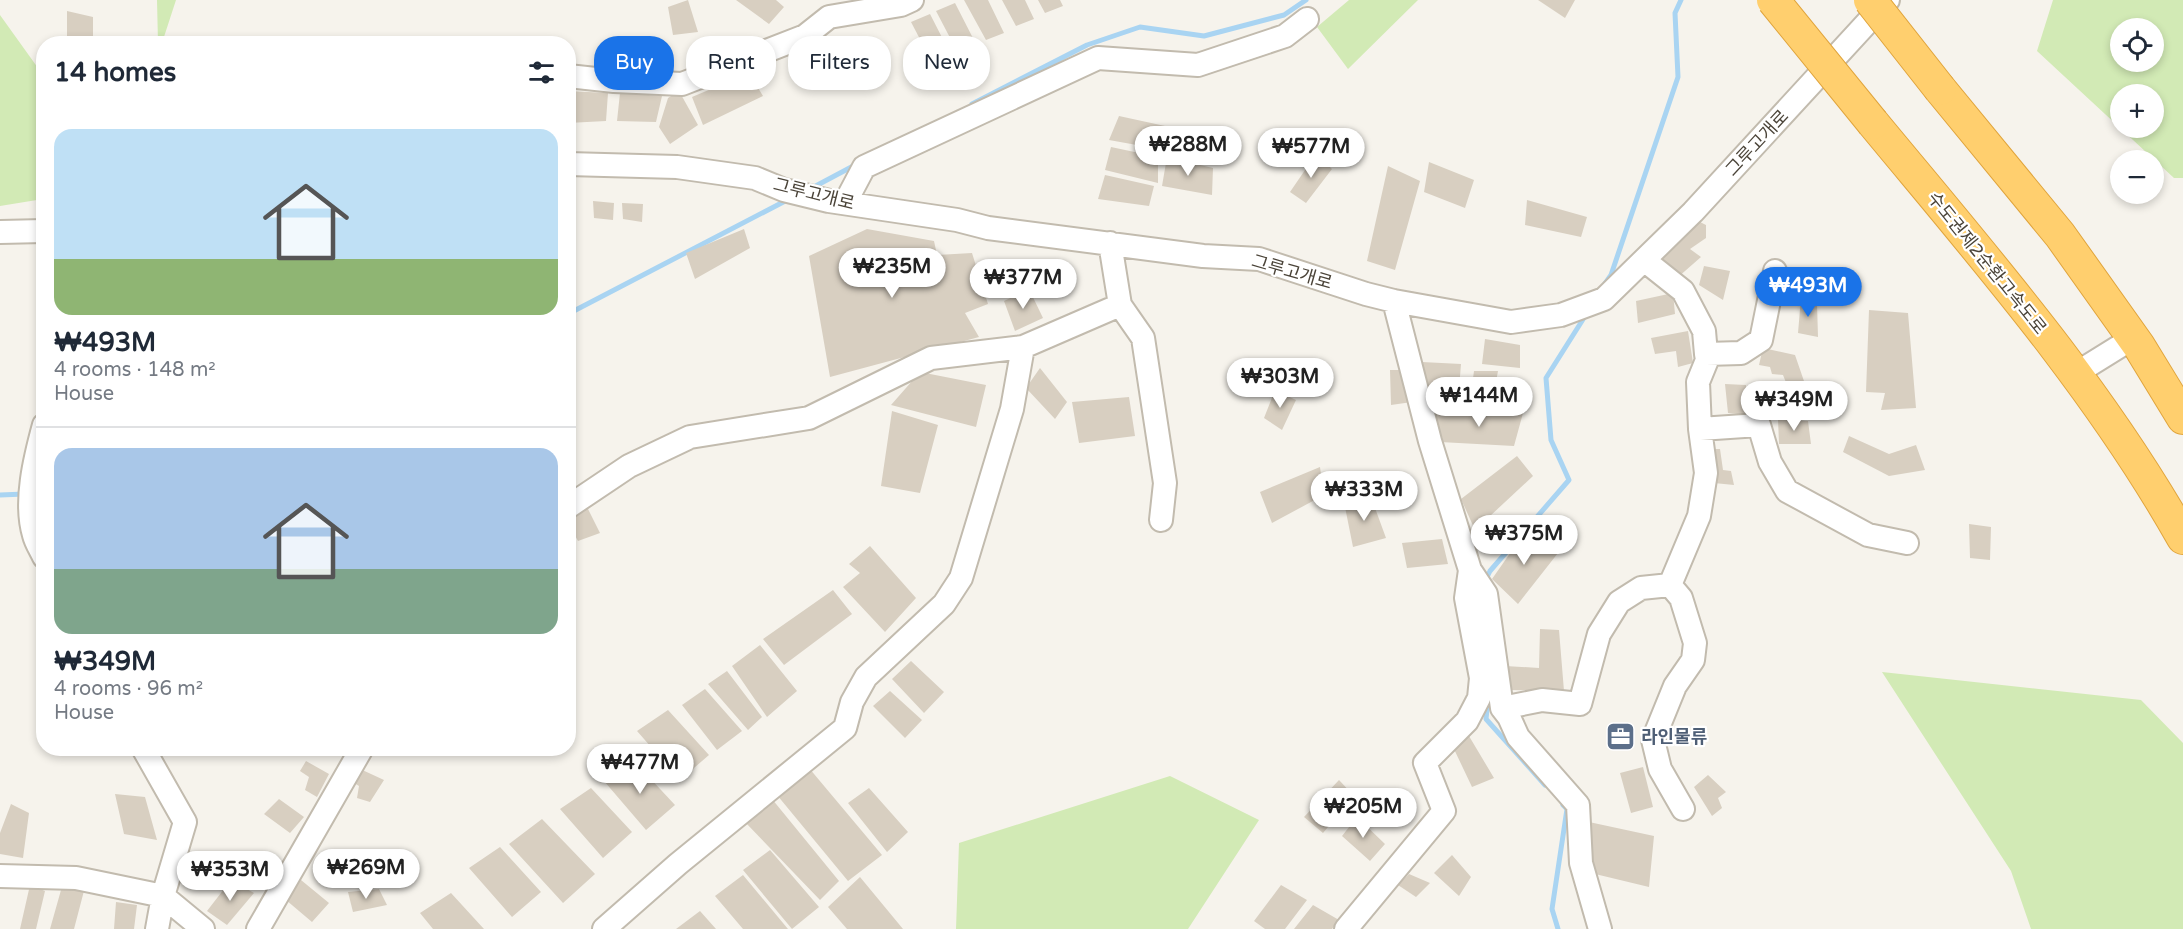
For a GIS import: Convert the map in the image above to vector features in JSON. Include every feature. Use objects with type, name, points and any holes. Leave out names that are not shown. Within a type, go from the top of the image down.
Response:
[{"type":"highway","name":"수도권제2순환고속도로","points":[[1773,0],[1964,233],[2075,374],[2114,426],[2183,538]]},
{"type":"highway","points":[[1870,0],[2060,236],[2133,338],[2183,418]]},
{"type":"street","points":[[576,77],[682,84],[805,36],[829,17],[901,5],[912,0]]},
{"type":"street","name":"그루고개로","points":[[576,164],[677,167],[755,178],[784,190],[837,202],[957,220],[988,228],[1203,256],[1260,259],[1366,294],[1511,322],[1561,315],[1605,299],[1693,212],[1889,0]]},
{"type":"street","points":[[837,202],[864,167],[1098,58],[1198,65],[1285,36],[1307,19]]},
{"type":"street","points":[[0,232],[36,231]]},
{"type":"street","points":[[1110,243],[1120,305],[1143,338],[1165,483],[1161,520]]},
{"type":"street","points":[[1644,260],[1683,291],[1704,331],[1707,360],[1698,382],[1700,429],[1706,474],[1699,516],[1670,585]]},
{"type":"street","points":[[1706,354],[1741,353],[1761,340],[1775,271]]},
{"type":"street","points":[[1394,301],[1430,441],[1477,580],[1502,708],[1518,737],[1578,805],[1581,863],[1600,929]]},
{"type":"street","points":[[576,502],[629,466],[690,437],[809,418],[931,358],[1023,347],[1120,305]]},
{"type":"street","points":[[2075,374],[2133,338]]},
{"type":"street","points":[[604,929],[678,864],[845,729],[852,702],[866,677],[944,604],[961,578],[1011,409],[1023,347]]},
{"type":"street","points":[[1700,429],[1759,425],[1770,462],[1787,491],[1868,535],[1907,543]]},
{"type":"street","points":[[36,454],[32,468],[36,539]]},
{"type":"street","points":[[1346,929],[1444,811],[1425,763],[1467,721],[1479,698],[1481,678],[1466,598],[1477,580]]},
{"type":"street","points":[[1502,708],[1542,700],[1580,704],[1599,634],[1619,602],[1641,588],[1670,585]]},
{"type":"street","points":[[1670,585],[1681,598],[1695,643],[1694,660],[1675,686],[1653,740],[1659,769],[1683,809]]},
{"type":"street","points":[[148,756],[185,822],[163,896],[158,929]]},
{"type":"street","points":[[258,929],[357,756]]},
{"type":"street","points":[[0,876],[76,878],[163,896],[203,929]]},
{"type":"green space","points":[[157,0],[176,0],[164,36],[158,36]]},
{"type":"green space","points":[[1349,0],[1418,0],[1348,69],[1317,27]]},
{"type":"green space","points":[[2053,0],[2183,0],[2183,178],[2174,178],[2164,169],[2164,150],[2144,150],[2131,138],[2164,138],[2164,84],[2110,84],[2110,119],[2037,51]]},
{"type":"green space","points":[[0,15],[36,65],[36,200],[0,206]]},
{"type":"green space","points":[[1882,672],[2141,700],[2183,743],[2183,929],[2031,929],[2011,871]]},
{"type":"green space","points":[[1170,776],[1259,820],[1188,929],[956,929],[959,843]]},
{"type":"building","points":[[688,0],[698,32],[673,35],[668,7]]},
{"type":"building","points":[[736,0],[776,0],[784,7],[769,24]]},
{"type":"building","points":[[964,0],[988,0],[1004,33],[990,38],[990,36],[984,36]]},
{"type":"building","points":[[1002,0],[1025,0],[1034,19],[1016,26]]},
{"type":"building","points":[[1038,0],[1060,0],[1063,6],[1045,13]]},
{"type":"building","points":[[1538,0],[1575,0],[1565,18]]},
{"type":"building","points":[[955,3],[972,36],[949,36],[936,11]]},
{"type":"building","points":[[67,11],[93,17],[93,36],[67,36]]},
{"type":"building","points":[[930,14],[941,36],[918,36],[911,22]]},
{"type":"building","points":[[709,90],[759,90],[763,96],[703,125],[692,97]]},
{"type":"building","points":[[576,91],[608,93],[606,121],[576,123]]},
{"type":"building","points":[[679,91],[698,125],[670,144],[659,127],[668,98]]},
{"type":"building","points":[[620,93],[662,96],[656,122],[617,121]]},
{"type":"building","points":[[1119,116],[1165,126],[1159,149],[1109,140]]},
{"type":"building","points":[[1111,147],[1158,157],[1158,183],[1105,170]]},
{"type":"building","points":[[1316,154],[1332,169],[1306,203],[1290,192]]},
{"type":"building","points":[[1167,157],[1213,168],[1212,195],[1162,186]]},
{"type":"building","points":[[1429,162],[1474,180],[1465,208],[1424,192]]},
{"type":"building","points":[[1388,166],[1420,181],[1395,270],[1367,261]]},
{"type":"building","points":[[1105,175],[1154,186],[1149,206],[1098,199]]},
{"type":"building","points":[[1527,200],[1587,217],[1581,237],[1525,225]]},
{"type":"building","points":[[593,201],[614,203],[613,220],[594,218]]},
{"type":"building","points":[[622,203],[643,204],[642,222],[623,219]]},
{"type":"building","points":[[1694,219],[1706,225],[1706,238],[1690,249],[1701,257],[1677,278],[1658,261]]},
{"type":"building","points":[[744,229],[750,248],[695,279],[686,253]]},
{"type":"building","points":[[867,229],[934,241],[937,255],[972,253],[988,304],[965,313],[979,337],[830,377],[809,256]]},
{"type":"building","points":[[1029,259],[1037,280],[998,292],[991,269]]},
{"type":"building","points":[[1704,266],[1730,271],[1723,300],[1699,285]]},
{"type":"building","points":[[1029,289],[1043,318],[1015,331],[1004,301]]},
{"type":"building","points":[[1673,293],[1675,314],[1638,323],[1636,301]]},
{"type":"building","points":[[1801,298],[1817,303],[1818,337],[1798,333]]},
{"type":"building","points":[[1869,310],[1908,313],[1916,408],[1881,410],[1885,393],[1866,392]]},
{"type":"building","points":[[1688,331],[1693,363],[1678,367],[1676,351],[1655,354],[1651,338]]},
{"type":"building","points":[[1485,339],[1520,345],[1520,368],[1482,364]]},
{"type":"building","points":[[1763,348],[1795,355],[1805,384],[1787,385],[1783,375],[1772,374],[1770,367],[1759,365]]},
{"type":"building","points":[[1422,362],[1461,364],[1458,402],[1426,398]]},
{"type":"building","points":[[1040,368],[1067,402],[1055,419],[1026,388]]},
{"type":"building","points":[[1390,370],[1400,370],[1412,402],[1391,405]]},
{"type":"building","points":[[1474,371],[1498,371],[1492,404],[1470,400]]},
{"type":"building","points":[[920,372],[986,385],[976,427],[891,405]]},
{"type":"building","points":[[1725,384],[1746,385],[1747,415],[1728,413]]},
{"type":"building","points":[[1275,390],[1296,400],[1282,430],[1264,418]]},
{"type":"building","points":[[1129,397],[1135,436],[1079,443],[1072,402]]},
{"type":"building","points":[[892,411],[938,425],[920,493],[881,486]]},
{"type":"building","points":[[1523,413],[1514,446],[1440,442],[1436,414]]},
{"type":"building","points":[[1778,419],[1808,421],[1811,444],[1779,444]]},
{"type":"building","points":[[1849,436],[1889,454],[1916,445],[1925,470],[1889,476],[1843,452]]},
{"type":"building","points":[[1711,449],[1720,449],[1723,470],[1731,471],[1734,485],[1714,483]]},
{"type":"building","points":[[1517,456],[1533,476],[1475,530],[1461,499]]},
{"type":"building","points":[[1320,467],[1324,495],[1272,523],[1260,492]]},
{"type":"building","points":[[1371,497],[1386,538],[1353,547],[1344,502]]},
{"type":"building","points":[[586,505],[600,533],[578,541],[576,510]]},
{"type":"building","points":[[1969,524],[1991,527],[1990,560],[1970,558]]},
{"type":"building","points":[[1527,529],[1558,553],[1518,604],[1492,579]]},
{"type":"building","points":[[1442,539],[1448,564],[1407,568],[1402,543]]},
{"type":"building","points":[[870,546],[916,598],[885,632],[843,587],[860,573],[849,564]]},
{"type":"building","points":[[833,590],[852,614],[784,665],[763,639]]},
{"type":"building","points":[[1540,629],[1559,630],[1564,691],[1507,690],[1505,666],[1539,668]]},
{"type":"building","points":[[760,645],[797,691],[767,717],[732,666]]},
{"type":"building","points":[[911,661],[944,692],[924,713],[892,679]]},
{"type":"building","points":[[727,671],[762,717],[748,730],[708,684]]},
{"type":"building","points":[[705,689],[742,731],[717,750],[682,705]]},
{"type":"building","points":[[890,691],[922,720],[905,738],[873,706]]},
{"type":"building","points":[[668,710],[709,755],[680,780],[637,731]]},
{"type":"building","points":[[1466,731],[1494,778],[1472,787],[1453,747]]},
{"type":"building","points":[[306,761],[329,774],[317,797],[305,790],[309,777],[300,771]]},
{"type":"building","points":[[634,761],[675,805],[646,830],[604,781]]},
{"type":"building","points":[[1643,767],[1653,807],[1631,813],[1620,773]]},
{"type":"building","points":[[358,768],[384,780],[370,802],[357,798],[359,786],[351,781]]},
{"type":"building","points":[[809,768],[882,855],[848,881],[777,795]]},
{"type":"building","points":[[1708,775],[1726,792],[1718,798],[1722,808],[1712,816],[1694,787]]},
{"type":"building","points":[[1339,780],[1354,796],[1323,833],[1304,817]]},
{"type":"building","points":[[591,788],[632,832],[603,858],[560,809]]},
{"type":"building","points":[[869,788],[908,832],[887,852],[848,803]]},
{"type":"building","points":[[115,794],[145,797],[157,840],[124,834]]},
{"type":"building","points":[[279,799],[304,817],[290,833],[264,814]]},
{"type":"building","points":[[772,799],[839,881],[820,900],[745,822]]},
{"type":"building","points":[[11,804],[29,813],[23,858],[0,854],[0,833]]},
{"type":"building","points":[[1357,817],[1385,844],[1370,861],[1342,836]]},
{"type":"building","points":[[542,819],[595,874],[563,903],[509,844]]},
{"type":"building","points":[[1589,822],[1654,836],[1649,887],[1591,873]]},
{"type":"building","points":[[500,847],[541,892],[512,917],[469,868]]},
{"type":"building","points":[[770,850],[819,907],[792,929],[743,870]]},
{"type":"building","points":[[1452,855],[1471,877],[1459,896],[1434,873]]},
{"type":"building","points":[[1409,874],[1430,883],[1416,897],[1398,885]]},
{"type":"building","points":[[743,875],[788,929],[743,929],[715,896]]},
{"type":"building","points":[[860,877],[903,929],[847,929],[828,907]]},
{"type":"building","points":[[231,880],[254,893],[227,925],[207,911]]},
{"type":"building","points":[[301,880],[329,903],[312,922],[286,900]]},
{"type":"building","points":[[63,883],[85,887],[74,929],[50,929]]},
{"type":"building","points":[[30,885],[45,891],[36,929],[20,929]]},
{"type":"building","points":[[1281,885],[1307,900],[1285,929],[1265,929],[1254,921]]},
{"type":"building","points":[[379,889],[387,905],[353,912],[348,892]]},
{"type":"building","points":[[451,893],[484,929],[433,929],[420,913]]},
{"type":"building","points":[[116,902],[137,905],[134,929],[114,929]]},
{"type":"building","points":[[1313,905],[1339,920],[1332,929],[1294,929]]},
{"type":"building","points":[[700,911],[716,929],[676,929]]},
{"type":"waterway","points":[[972,104],[1087,45],[1140,27],[1204,36],[1284,15],[1306,0]]},
{"type":"waterway","points":[[1604,285],[1611,275],[1678,77],[1675,13],[1681,0]]},
{"type":"waterway","points":[[810,189],[857,164]]},
{"type":"waterway","points":[[576,310],[791,198]]},
{"type":"waterway","points":[[1485,581],[1490,571],[1569,480],[1551,440],[1546,378],[1587,313]]},
{"type":"waterway","points":[[0,495],[25,494]]},
{"type":"waterway","points":[[1488,700],[1486,719],[1545,785]]},
{"type":"waterway","points":[[1558,929],[1552,909],[1567,809],[1563,805]]},
{"type":"place","name":"라인물류","points":[[1620,737]]}]
